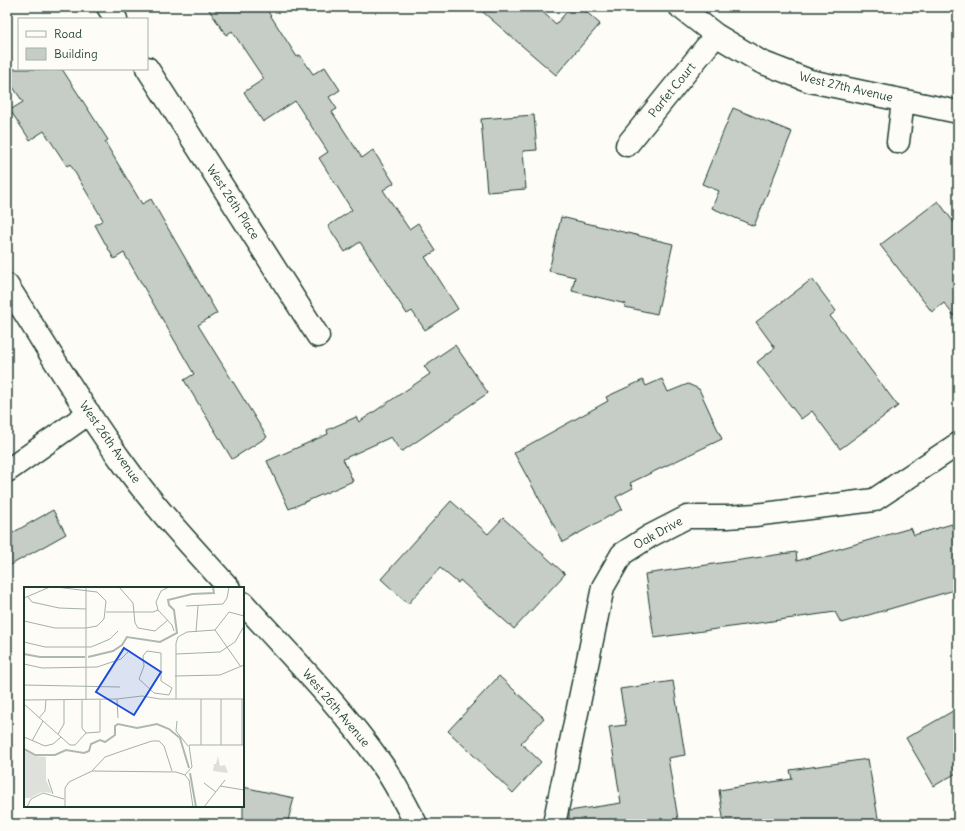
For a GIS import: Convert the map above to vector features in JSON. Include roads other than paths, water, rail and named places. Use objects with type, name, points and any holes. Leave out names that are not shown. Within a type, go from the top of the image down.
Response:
[{"type":"street","points":[[108,7],[115,18]]},
{"type":"street","name":"West 27th Avenue","points":[[680,7],[716,35],[761,62],[810,82],[958,112]]},
{"type":"street","name":"Parfet Court","points":[[627,144],[716,35]]},
{"type":"street","name":"West 26th Place","points":[[148,70],[318,336]]},
{"type":"street","points":[[898,142],[903,101]]},
{"type":"street","name":"West 26th Avenue","points":[[7,285],[123,464],[157,507],[228,587]]},
{"type":"street","points":[[7,471],[89,413]]},
{"type":"street","name":"Oak Drive","points":[[554,824],[603,587],[622,554],[650,536],[687,517],[755,515],[874,500],[958,444]]},
{"type":"street","name":"West 26th Avenue","points":[[244,604],[359,732],[382,764],[416,824]]}]
